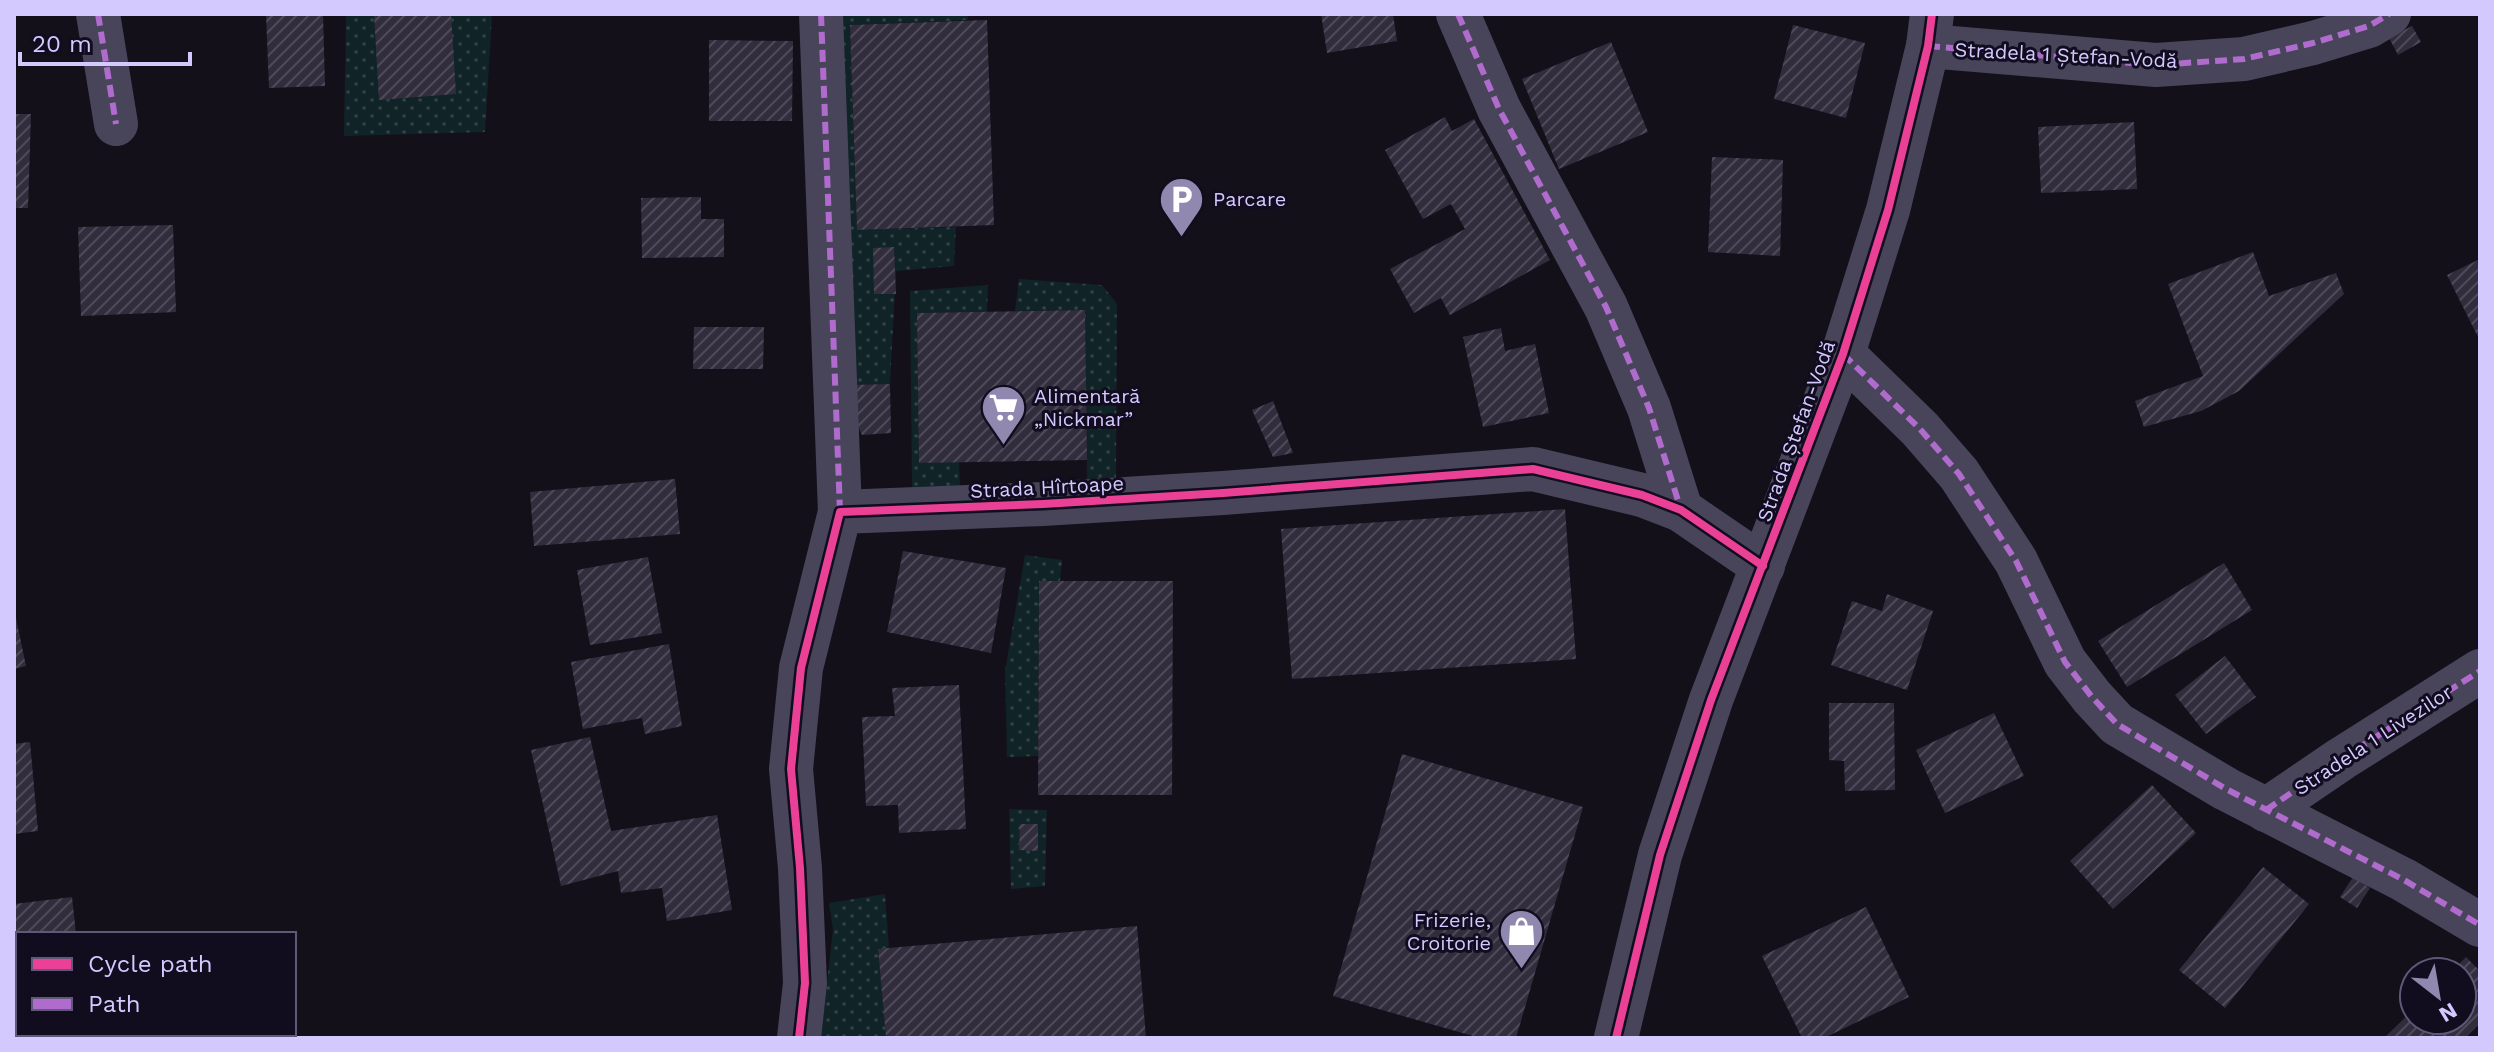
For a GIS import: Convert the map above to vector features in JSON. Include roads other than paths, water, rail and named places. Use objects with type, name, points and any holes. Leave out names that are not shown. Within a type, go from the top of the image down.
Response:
[{"type":"street","points":[[98,14],[116,124]]},
{"type":"street","points":[[799,1038],[805,983],[800,868],[791,769],[801,668],[840,512],[821,14]]},
{"type":"street","points":[[1458,14],[1499,109],[1606,307],[1649,408],[1681,510]]},
{"type":"street","name":"Stradela 1 Ștefan-Vodă","points":[[1930,30],[2156,65],[2244,59],[2369,26],[2389,14]]},
{"type":"street","name":"Strada Ștefan-Vodă","points":[[1616,1038],[1660,855],[1711,700],[1843,354],[1888,210],[1930,30]]},
{"type":"street","name":"Stradela 1 Livezilor","points":[[1843,354],[1920,429],[1959,474],[2016,561],[2065,662],[2117,724],[2266,810],[2404,880],[2480,925]]},
{"type":"street","name":"Strada Hîrtoape","points":[[840,512],[1208,494],[1533,469],[1642,495],[1681,510],[1763,566]]},
{"type":"street","name":"Stradela 1 Livezilor","points":[[2266,810],[2480,671]]},
{"type":"place","name":"Parcare","points":[[1182,238]]},
{"type":"place","name":"Alimentară „Nickmar”","points":[[1003,446]]},
{"type":"place","name":"Frizerie, Croitorie","points":[[1522,971]]}]
